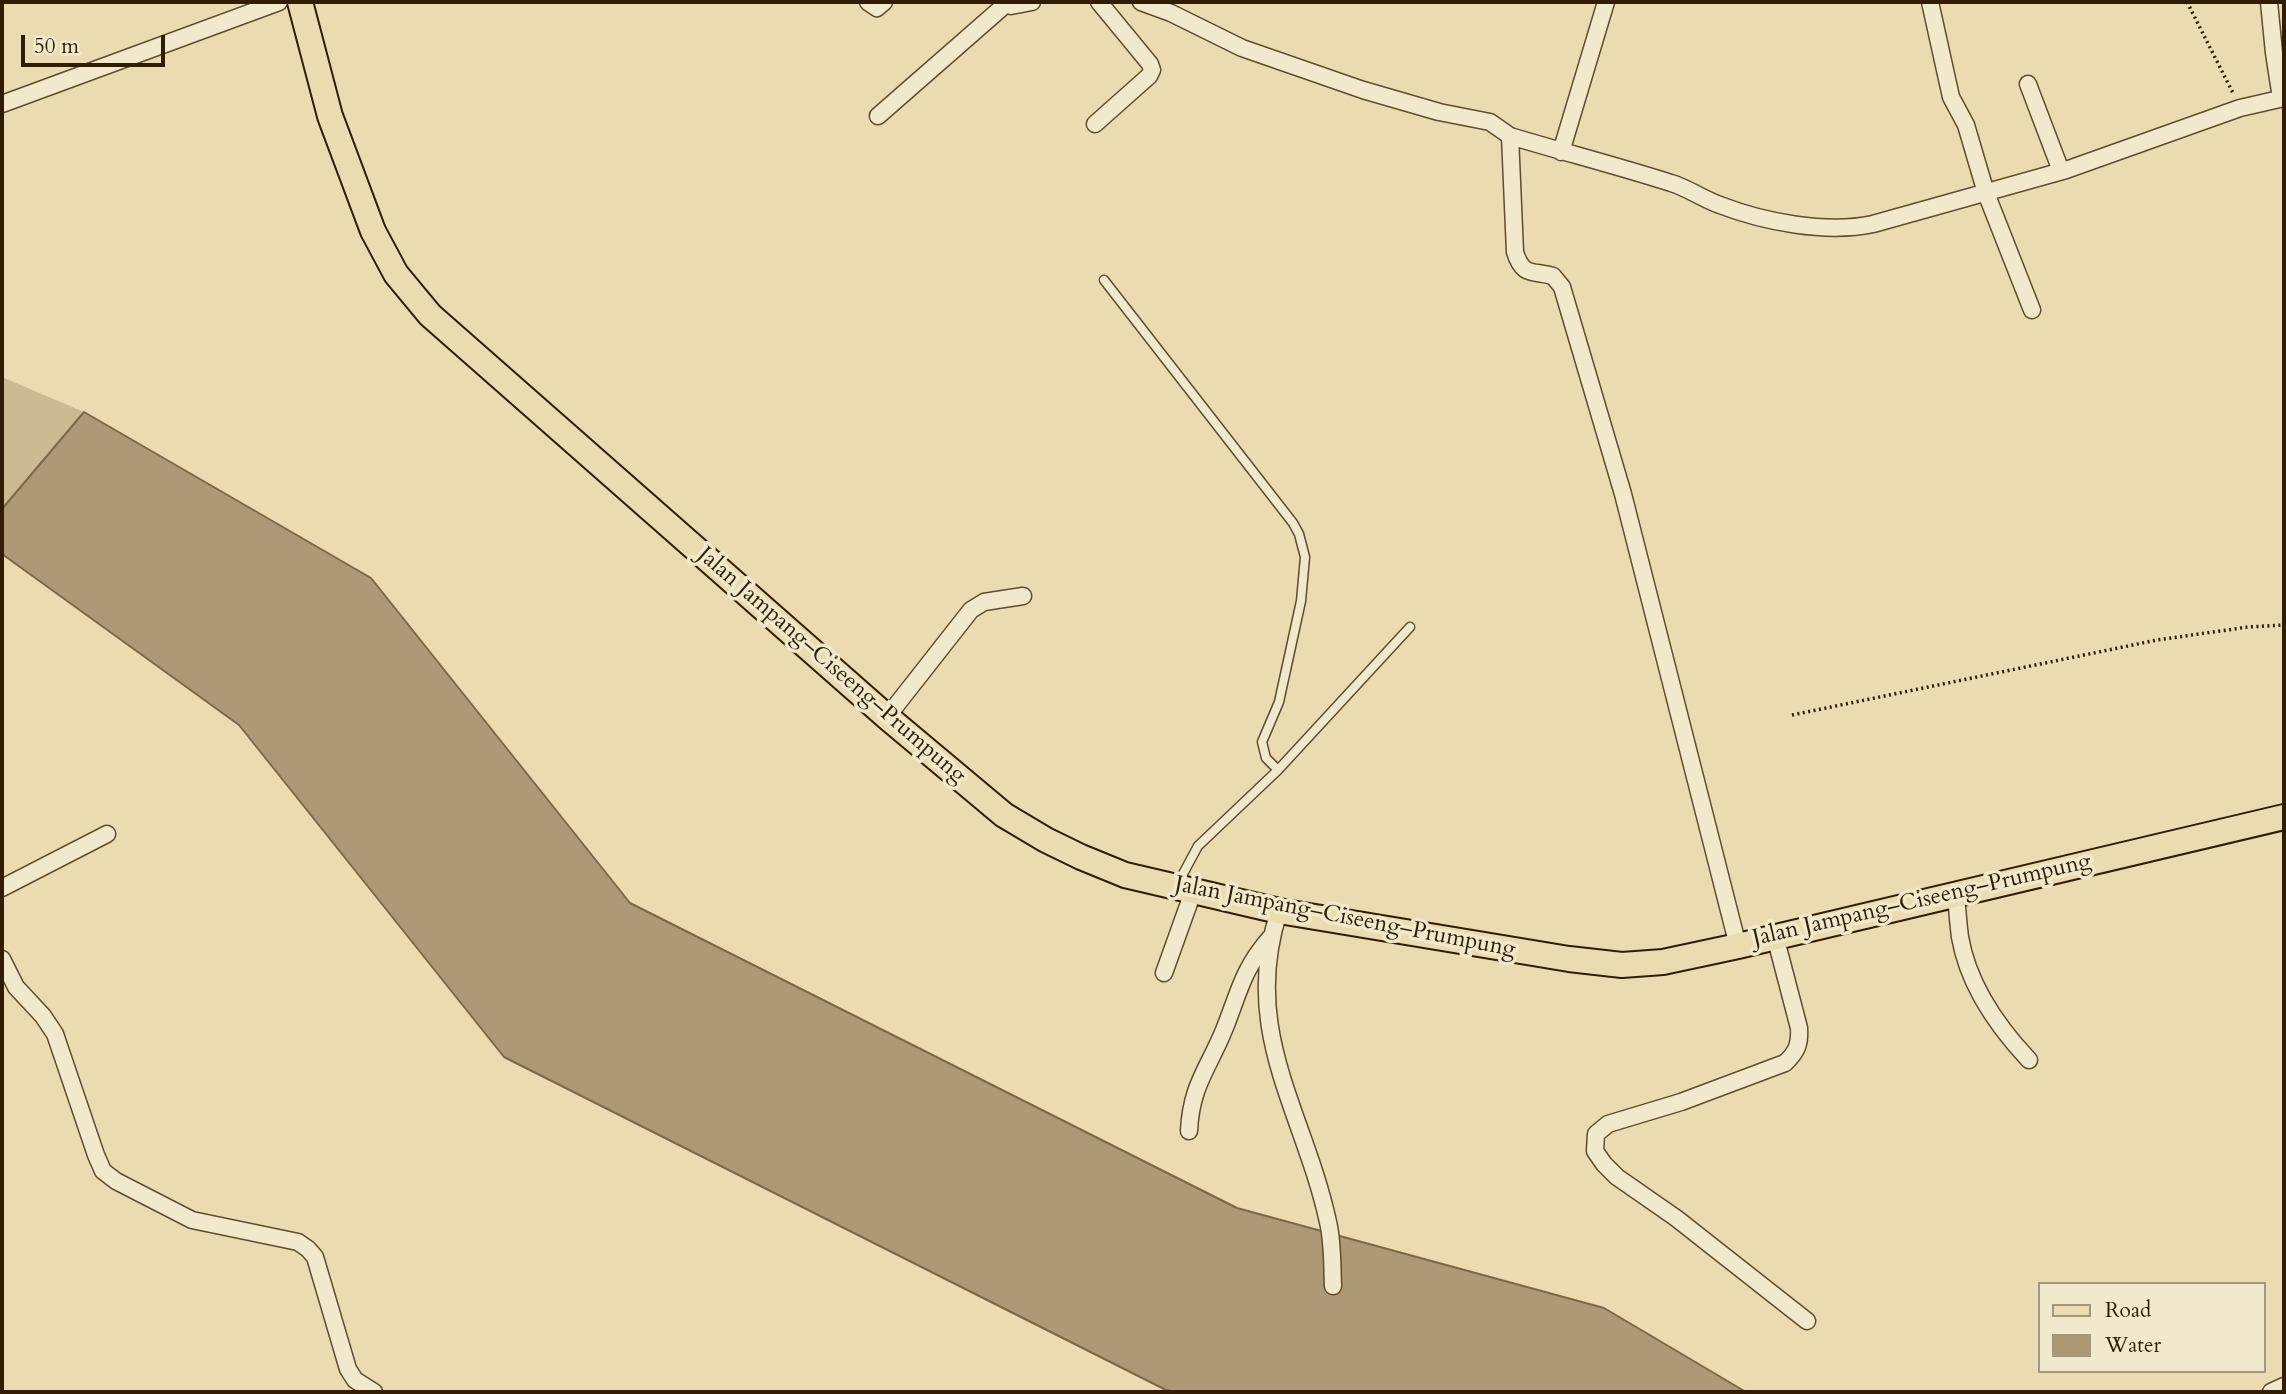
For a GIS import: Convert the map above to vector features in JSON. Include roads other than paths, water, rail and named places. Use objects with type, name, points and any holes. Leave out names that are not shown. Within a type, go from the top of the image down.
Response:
[{"type":"main road","name":"Jalan Jampang–Ciseeng–Prumpung","points":[[300,2],[330,116],[373,231],[396,274],[413,296],[450,333],[887,716],[1004,815],[1046,840],[1125,875],[1279,911],[1569,959],[1622,965],[1663,962],[1738,946],[2284,817]]},
{"type":"street","points":[[2,104],[279,2]]},
{"type":"street","points":[[868,2],[877,8],[884,2]]},
{"type":"street","points":[[878,116],[1004,3],[1020,5],[1032,2]]},
{"type":"street","points":[[1095,124],[1149,76],[1152,70],[1150,64],[1098,2]]},
{"type":"street","points":[[1141,2],[1171,13],[1242,48],[1363,90],[1439,112],[1490,122],[1510,136],[1673,183],[1744,214],[1834,228],[1873,224],[1986,193],[2061,171],[2241,108],[2283,98],[2274,53],[2269,2]]},
{"type":"street","points":[[1561,152],[1606,2]]},
{"type":"street","points":[[1930,2],[1951,97],[1966,125],[1986,193],[2032,310]]},
{"type":"street","points":[[2028,84],[2061,171]]},
{"type":"street","points":[[1510,136],[1515,252],[1520,264],[1528,272],[1553,276],[1562,288],[1623,494],[1738,946]]},
{"type":"street","points":[[887,716],[971,610],[984,603],[1023,596]]},
{"type":"street","points":[[2,888],[107,834]]},
{"type":"street","points":[[1164,972],[1184,890]]},
{"type":"street","points":[[1956,893],[1960,939],[1972,977],[1984,1003],[2029,1060]]},
{"type":"street","points":[[1279,911],[1270,938],[1267,994],[1270,1033],[1280,1078],[1328,1221],[1333,1286]]},
{"type":"street","points":[[1775,936],[1799,1028],[1800,1042],[1795,1053],[1785,1063],[1681,1102],[1608,1124],[1596,1134],[1594,1146],[1604,1164],[1617,1177],[1676,1218],[1807,1321]]},
{"type":"street","points":[[1189,1131],[1190,1109],[1197,1085],[1224,1031],[1245,973],[1256,953],[1270,938]]},
{"type":"street","points":[[2,959],[16,987],[43,1016],[55,1034],[103,1171],[116,1181],[192,1220],[298,1242],[309,1249],[315,1257],[348,1369],[355,1380],[374,1392]]},
{"type":"street","points":[[2271,1392],[2284,1386]]},
{"type":"lane","points":[[1104,280],[1299,534],[1305,557],[1301,601],[1279,702],[1262,742],[1266,758],[1278,770]]},
{"type":"lane","points":[[1184,890],[1198,846],[1278,770],[1410,627]]},
{"type":"water","points":[[84,412],[371,578],[630,903],[1237,1208],[1604,1308],[1746,1392],[1166,1390],[504,1057],[239,725],[2,554],[2,509]]}]
